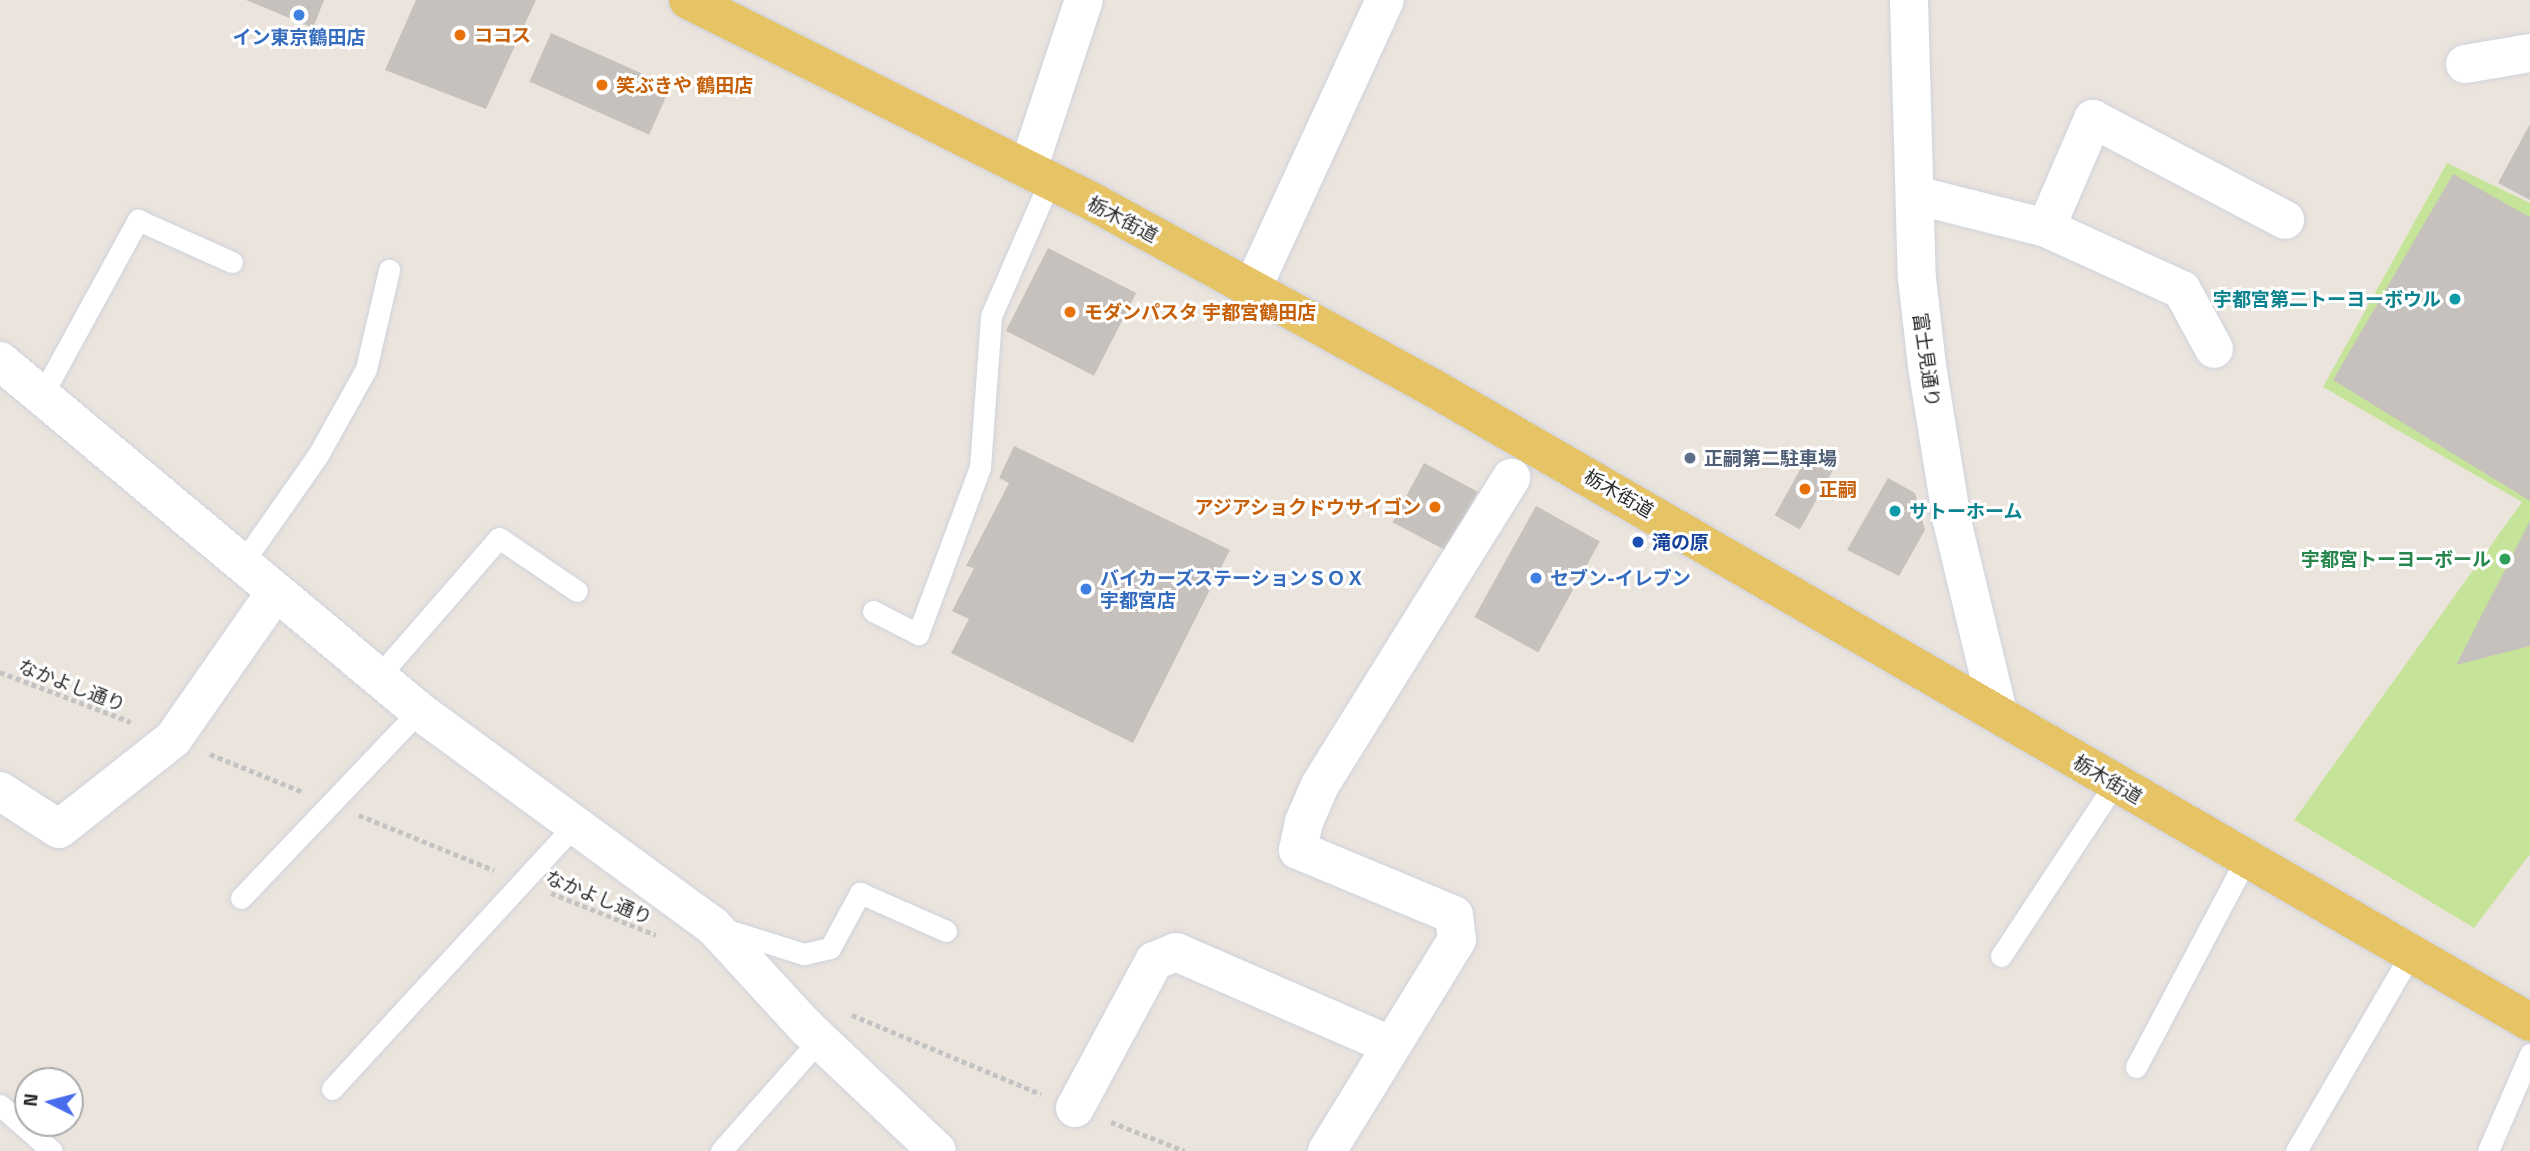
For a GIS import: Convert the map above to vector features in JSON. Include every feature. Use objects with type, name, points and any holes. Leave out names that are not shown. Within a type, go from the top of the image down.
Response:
[{"type":"main road","name":"栃木街道","points":[[688,0],[1039,174],[1252,289],[1998,713],[2530,1023]]},
{"type":"street","points":[[1039,174],[1084,0]]},
{"type":"street","points":[[1252,289],[1385,0]]},
{"type":"street","name":"富士見通り","points":[[1909,0],[1915,195],[1927,366],[1952,521],[1998,713]]},
{"type":"street","points":[[2465,64],[2530,52]]},
{"type":"street","points":[[2046,228],[2093,119],[2285,219]]},
{"type":"street","points":[[1915,195],[2046,228],[2182,290],[2214,349]]},
{"type":"street","points":[[0,361],[274,594],[419,711],[572,828],[713,926],[820,1039],[937,1151]]},
{"type":"street","points":[[1326,1151],[1457,940],[1454,915],[1298,850],[1300,841],[1320,785],[1511,478]]},
{"type":"street","points":[[0,791],[59,829],[173,738],[274,594]]},
{"type":"street","points":[[1075,1108],[1154,961],[1176,952],[1390,1045]]},
{"type":"lane","points":[[873,611],[918,634],[980,467],[991,316],[1039,174]]},
{"type":"lane","points":[[42,395],[138,220],[232,262]]},
{"type":"lane","points":[[241,565],[318,454],[366,369],[389,271]]},
{"type":"lane","points":[[378,677],[499,538],[577,590]]},
{"type":"lane","points":[[242,898],[419,711]]},
{"type":"lane","points":[[2001,956],[2115,783]]},
{"type":"lane","points":[[332,1089],[572,828]]},
{"type":"lane","points":[[2136,1068],[2246,859]]},
{"type":"lane","points":[[713,926],[804,954],[831,948],[860,894],[946,931]]},
{"type":"lane","points":[[2295,1151],[2410,955]]},
{"type":"lane","points":[[721,1151],[820,1039]]},
{"type":"lane","points":[[2488,1151],[2530,1054]]},
{"type":"lane","points":[[0,1105],[52,1151]]},
{"type":"path","name":"なかよし通り","points":[[0,672],[173,738],[666,939]]},
{"type":"path","points":[[846,1012],[1185,1151]]},
{"type":"green space","name":"宇都宮トーヨーボール","points":[[2447,163],[2530,203],[2530,854],[2474,928],[2294,820],[2522,502],[2323,387]]},
{"type":"building","name":"イン東京鶴田店","points":[[246,0],[324,0],[313,28]]},
{"type":"building","name":"ココス","points":[[416,0],[536,0],[486,109],[385,70]]},
{"type":"building","name":"笑ぶきや 鶴田店","points":[[551,33],[671,86],[649,135],[529,81]]},
{"type":"building","points":[[2530,124],[2530,200],[2498,183]]},
{"type":"building","name":"宇都宮第二トーヨーボウル","points":[[2453,174],[2530,217],[2530,501],[2333,380]]},
{"type":"building","name":"モダンパスタ 宇都宮鶴田店","points":[[1048,248],[1136,293],[1094,376],[1006,331]]},
{"type":"building","name":"バイカーズステーションＳＯＸ 宇都宮店","points":[[1014,446],[1230,550],[1133,743],[951,653],[969,619],[952,611],[974,568],[966,566],[1009,483],[999,478]]},
{"type":"building","name":"正嗣","points":[[1812,448],[1837,462],[1800,529],[1775,515]]},
{"type":"building","name":"アジアショクドウサイゴン","points":[[1424,463],[1478,492],[1446,551],[1393,522]]},
{"type":"building","name":"サトーホーム","points":[[1888,478],[1915,493],[1925,530],[1899,576],[1847,550]]},
{"type":"building","name":"セブン-イレブン","points":[[1536,506],[1600,541],[1538,652],[1474,617]]},
{"type":"building","points":[[2530,521],[2530,646],[2456,665]]},
{"type":"place","name":"イン東京鶴田店","points":[[299,15]]},
{"type":"place","name":"ココス","points":[[460,35]]},
{"type":"place","name":"笑ぶきや 鶴田店","points":[[602,85]]},
{"type":"place","name":"宇都宮第二トーヨーボウル","points":[[2455,299]]},
{"type":"place","name":"モダンパスタ 宇都宮鶴田店","points":[[1070,312]]},
{"type":"place","name":"正嗣第二駐車場","points":[[1690,458]]},
{"type":"place","name":"正嗣","points":[[1805,489]]},
{"type":"place","name":"アジアショクドウサイゴン","points":[[1435,507]]},
{"type":"place","name":"サトーホーム","points":[[1895,511]]},
{"type":"place","name":"滝の原","points":[[1638,542]]},
{"type":"place","name":"宇都宮トーヨーボール","points":[[2505,559]]},
{"type":"place","name":"セブン-イレブン","points":[[1536,578]]},
{"type":"place","name":"バイカーズステーションＳＯＸ 宇都宮店","points":[[1086,589]]}]
